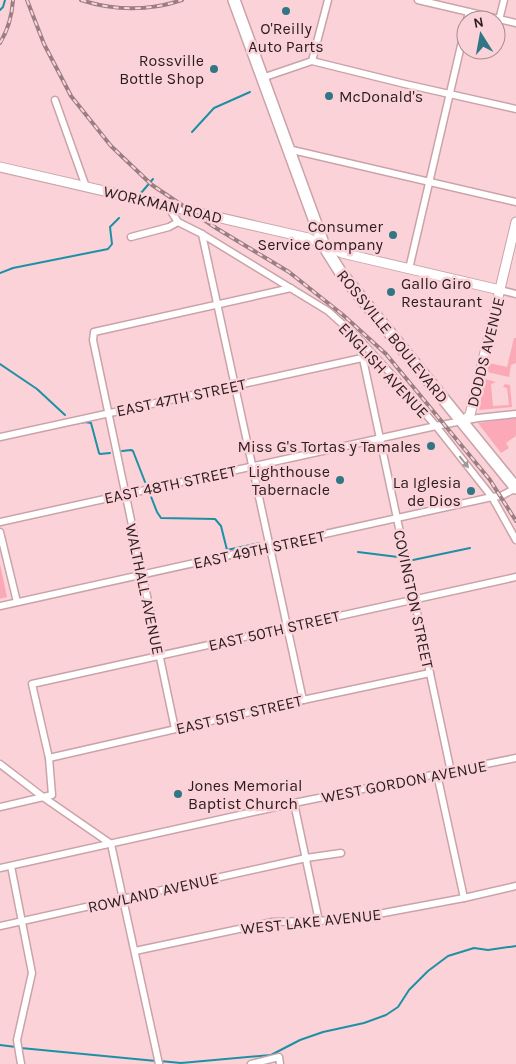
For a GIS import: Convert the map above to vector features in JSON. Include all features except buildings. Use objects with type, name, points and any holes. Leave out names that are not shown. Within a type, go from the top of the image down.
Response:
[{"type":"highway","name":"ROSSVILLE BOULEVARD","points":[[234,0],[324,246],[341,273],[516,488]]},
{"type":"street","points":[[312,60],[328,0]]},
{"type":"street","points":[[419,0],[461,10]]},
{"type":"street","points":[[262,78],[312,60],[405,84],[516,109]]},
{"type":"street","points":[[409,269],[458,60]]},
{"type":"street","points":[[55,100],[86,187]]},
{"type":"street","points":[[288,149],[516,202]]},
{"type":"street","name":"WORKMAN ROAD","points":[[0,166],[308,238],[324,246]]},
{"type":"street","points":[[131,237],[169,227],[178,222],[167,205]]},
{"type":"street","name":"ENGLISH AVENUE","points":[[178,222],[202,234],[328,311],[359,339],[436,426],[492,497],[516,540]]},
{"type":"street","name":"DODDS AVENUE","points":[[463,422],[470,415],[516,222]]},
{"type":"street","points":[[202,234],[303,700]]},
{"type":"street","points":[[324,246],[342,253],[516,294]]},
{"type":"street","points":[[217,305],[291,288]]},
{"type":"street","name":"WALTHALL AVENUE","points":[[175,729],[93,340],[94,332],[217,305]]},
{"type":"street","name":"COVINGTON STREET","points":[[359,339],[451,772]]},
{"type":"street","name":"EAST 47TH STREET","points":[[0,437],[362,358]]},
{"type":"street","name":"EAST 48TH STREET","points":[[0,522],[436,426],[478,418],[516,414]]},
{"type":"street","name":"EAST 49TH STREET","points":[[0,606],[501,496],[516,488]]},
{"type":"street","points":[[0,532],[17,602]]},
{"type":"street","name":"EAST 50TH STREET","points":[[49,758],[32,684],[516,577]]},
{"type":"street","name":"EAST 51ST STREET","points":[[49,758],[303,700],[430,674]]},
{"type":"street","points":[[0,807],[52,795],[49,758]]},
{"type":"street","name":"WEST GORDON AVENUE","points":[[0,868],[294,803],[516,758]]},
{"type":"street","points":[[0,764],[111,844],[159,1064]]},
{"type":"street","points":[[437,774],[464,898]]},
{"type":"street","points":[[294,803],[319,921]]},
{"type":"street","name":"ROWLAND AVENUE","points":[[0,926],[306,858],[341,853]]},
{"type":"street","points":[[11,866],[32,973],[17,1040],[21,1064]]},
{"type":"street","name":"WEST LAKE AVENUE","points":[[135,951],[254,925],[292,921],[346,920],[464,898],[516,886]]},
{"type":"street","points":[[252,1064],[279,1057],[280,1064]]},
{"type":"shaded area","points":[[514,338],[516,338],[516,363],[511,365],[509,377],[487,372],[489,363],[507,367]]},
{"type":"shaded area","points":[[485,379],[496,382],[491,384],[493,406],[509,405],[507,388],[503,387],[505,384],[510,385],[512,407],[479,410]]},
{"type":"shaded area","points":[[516,418],[516,436],[506,443],[509,448],[501,453],[478,423]]},
{"type":"shaded area","points":[[0,564],[7,597],[0,599]]},
{"type":"waterway","points":[[0,10],[5,0]]},
{"type":"waterway","points":[[192,132],[214,108],[250,92]]},
{"type":"waterway","points":[[141,193],[153,179]]},
{"type":"waterway","points":[[0,273],[13,268],[108,249],[112,244],[110,227],[119,218]]},
{"type":"waterway","points":[[0,364],[37,389],[65,415]]},
{"type":"waterway","points":[[68,425],[85,422],[91,423],[99,453],[110,453]]},
{"type":"waterway","points":[[122,451],[133,451],[145,482]]},
{"type":"waterway","points":[[150,494],[161,518],[215,519],[221,526],[227,550],[260,543]]},
{"type":"waterway","points":[[276,549],[310,542]]},
{"type":"waterway","points":[[413,560],[470,548]]},
{"type":"waterway","points":[[358,552],[398,557]]},
{"type":"waterway","points":[[160,1061],[181,1063],[271,1055],[300,1040],[323,1032],[364,1023],[386,1015],[398,1007],[409,990],[428,971],[448,956],[474,948],[488,950],[516,946]]},
{"type":"waterway","points":[[0,1045],[16,1047]]},
{"type":"waterway","points":[[21,1048],[156,1061]]},
{"type":"railway","points":[[0,43],[9,22],[13,0]]},
{"type":"railway","points":[[27,0],[44,44],[71,96],[111,146],[152,185],[216,228],[289,272],[343,315],[386,354],[490,480],[516,521]]},
{"type":"railway","points":[[81,0],[119,8],[145,8],[182,0]]},
{"type":"place","name":"O'Reilly Auto Parts","points":[[286,11]]},
{"type":"place","name":"Rossville Bottle Shop","points":[[214,69]]},
{"type":"place","name":"McDonald's","points":[[329,96]]},
{"type":"place","name":"Consumer Service Company","points":[[393,235]]},
{"type":"place","name":"Gallo Giro Restaurant","points":[[391,292]]},
{"type":"place","name":"Miss G's Tortas y Tamales","points":[[431,446]]},
{"type":"place","name":"Lighthouse Tabernacle","points":[[340,480]]},
{"type":"place","name":"La Iglesia de Dios","points":[[471,491]]},
{"type":"place","name":"Jones Memorial Baptist Church","points":[[178,794]]}]
